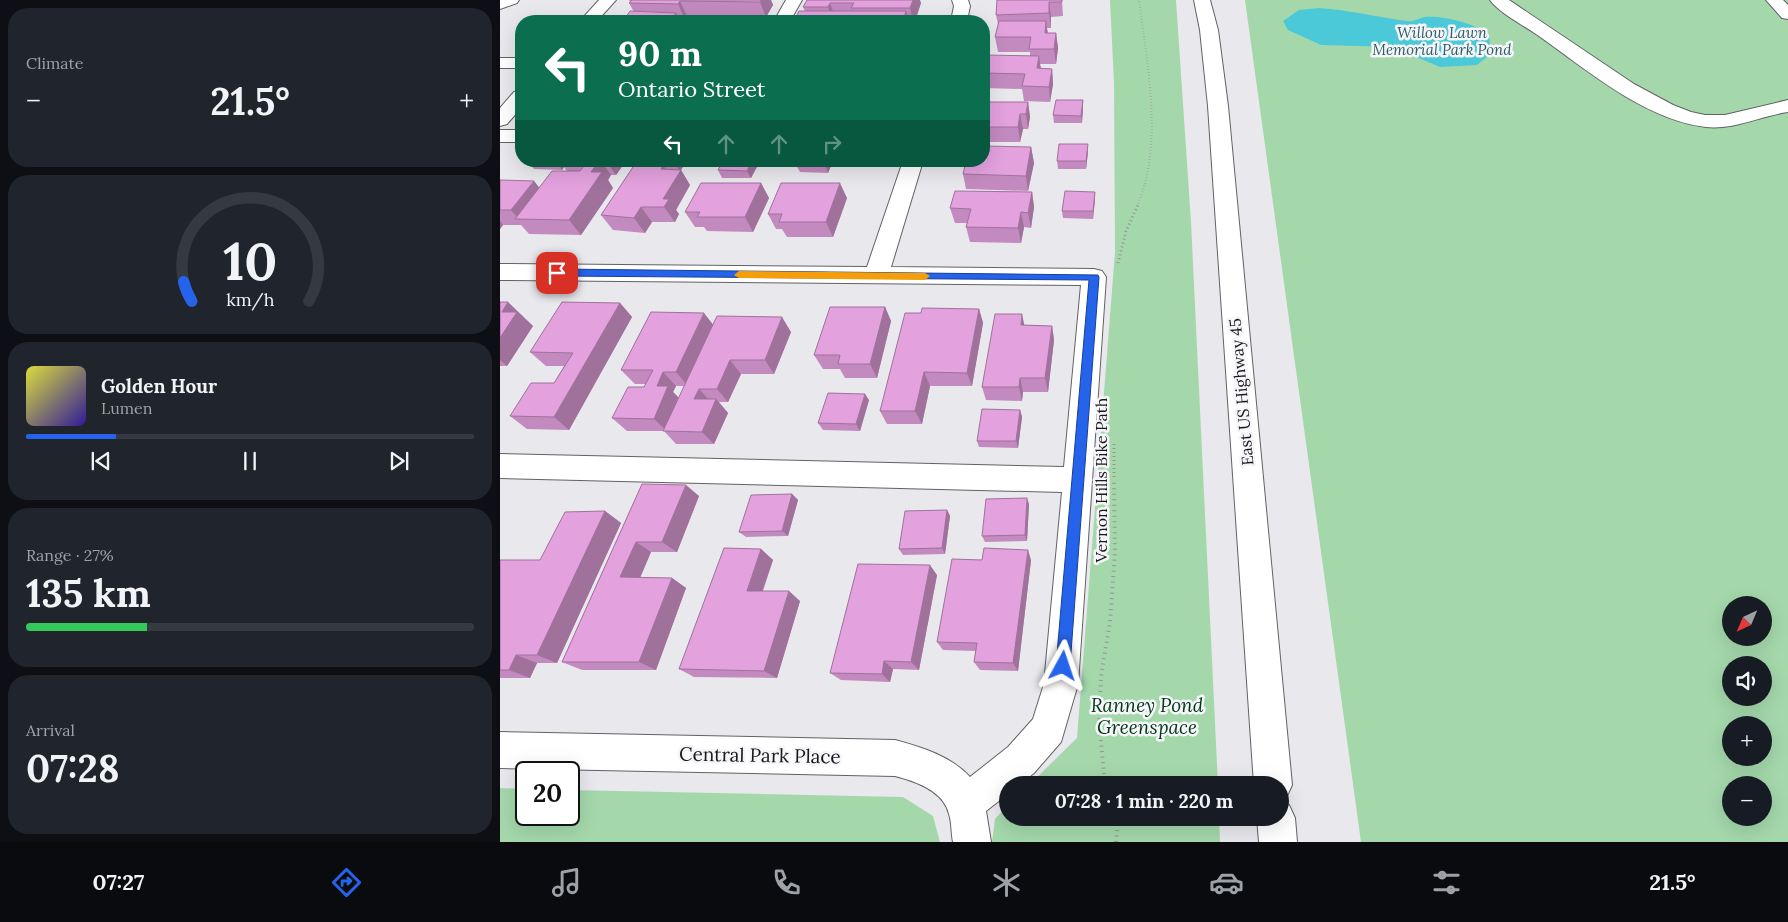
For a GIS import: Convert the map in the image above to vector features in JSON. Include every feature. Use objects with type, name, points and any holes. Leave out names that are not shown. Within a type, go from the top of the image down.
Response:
[{"type":"street","points":[[500,4],[512,0]]},
{"type":"street","points":[[594,15],[608,0]]},
{"type":"street","points":[[785,15],[794,0]]},
{"type":"street","points":[[960,0],[962,6],[960,15]]},
{"type":"street","name":"East US Highway 45","points":[[1202,0],[1209,30],[1218,106],[1272,776]]},
{"type":"street","points":[[1498,0],[1624,86],[1656,104],[1680,114],[1724,121],[1773,107],[1788,106]]},
{"type":"street","points":[[1774,0],[1788,14]]},
{"type":"street","points":[[500,63],[515,63]]},
{"type":"street","points":[[500,120],[515,103]]},
{"type":"street","points":[[500,136],[515,136]]},
{"type":"street","points":[[876,276],[911,167]]},
{"type":"street","points":[[500,272],[876,276],[1106,271],[1078,480],[1061,684],[1048,729],[1021,760],[965,804]]},
{"type":"street","points":[[500,466],[1078,480]]},
{"type":"street","name":"Central Park Place","points":[[500,750],[895,758],[918,763],[945,777],[965,804],[972,842]]},
{"type":"street","points":[[1277,826],[1278,842]]},
{"type":"path","points":[[1106,271],[1140,200],[1152,148],[1149,83],[1139,0]]},
{"type":"path","name":"Vernon Hills Bike Path","points":[[1104,776],[1099,720],[1101,676],[1110,622],[1115,552],[1114,439]]},
{"type":"path","points":[[1116,842],[1117,826]]},
{"type":"green space","name":"Ranney Pond Greenspace","points":[[1110,0],[1176,0],[1191,222],[1218,776],[1038,776],[1077,738],[1115,252],[1114,83]]},
{"type":"green space","points":[[1245,0],[1788,0],[1788,842],[1361,842]]},
{"type":"green space","points":[[500,788],[515,789],[515,826],[580,826],[580,790],[903,797],[933,816],[940,842],[500,842]]},
{"type":"green space","points":[[999,815],[999,826],[1219,826],[1220,842],[992,842],[995,819]]},
{"type":"water","name":"Willow Lawn Memorial Park Pond","points":[[1319,8],[1407,21],[1425,17],[1439,17],[1458,21],[1475,26],[1489,36],[1488,56],[1477,65],[1440,67],[1393,47],[1321,45],[1288,30],[1283,21],[1299,10]]},
{"type":"building","points":[[632,0],[761,0],[760,2],[680,1],[678,4],[629,3]]},
{"type":"building","points":[[807,0],[913,0],[910,8],[851,8],[854,3],[830,3],[828,7],[803,7]]},
{"type":"building","points":[[997,0],[1062,0],[1062,2],[1049,2],[1049,13],[996,15]]},
{"type":"building","points":[[630,11],[676,13],[674,15],[627,15]]},
{"type":"building","points":[[799,11],[906,11],[905,15],[797,15]]},
{"type":"building","points":[[999,21],[1046,21],[1045,33],[1056,33],[1054,49],[1029,49],[1031,37],[995,37]]},
{"type":"building","points":[[990,55],[1039,56],[1037,68],[1052,69],[1049,87],[1022,86],[1025,74],[990,73]]},
{"type":"building","points":[[1056,100],[1083,100],[1081,116],[1053,115]]},
{"type":"building","points":[[990,102],[1028,102],[1026,114],[1020,114],[1018,127],[990,127]]},
{"type":"building","points":[[1059,144],[1088,144],[1086,161],[1057,161]]},
{"type":"building","points":[[990,146],[1031,147],[1026,176],[963,174],[965,167],[990,167]]},
{"type":"building","points":[[583,167],[595,167],[591,172],[602,172],[569,220],[515,219],[552,171],[580,171]]},
{"type":"building","points":[[633,167],[662,167],[661,169],[681,170],[663,199],[669,199],[664,207],[641,207],[634,218],[601,215]]},
{"type":"building","points":[[720,167],[749,167],[747,171],[718,170]]},
{"type":"building","points":[[500,180],[534,181],[511,210],[500,210]]},
{"type":"building","points":[[701,183],[761,183],[745,217],[697,217],[700,212],[685,212]]},
{"type":"building","points":[[781,183],[840,183],[826,222],[779,222],[782,214],[768,214]]},
{"type":"building","points":[[955,191],[1032,192],[1028,213],[1021,212],[1018,228],[966,227],[971,209],[950,208]]},
{"type":"building","points":[[1065,191],[1095,192],[1093,211],[1062,211]]},
{"type":"building","points":[[500,302],[508,302],[502,312],[517,312],[500,338]]},
{"type":"building","points":[[562,302],[620,303],[554,417],[510,416],[531,383],[554,383],[573,353],[530,352]]},
{"type":"building","points":[[830,307],[885,307],[870,364],[838,364],[840,355],[814,355]]},
{"type":"building","points":[[922,308],[979,309],[967,373],[924,372],[915,411],[880,411],[905,313],[921,313]]},
{"type":"building","points":[[651,312],[704,313],[676,372],[663,372],[657,386],[668,386],[654,419],[612,418],[628,387],[644,387],[653,370],[621,370]]},
{"type":"building","points":[[995,314],[1022,314],[1021,325],[1052,326],[1045,378],[1020,378],[1019,387],[982,387]]},
{"type":"building","points":[[717,316],[782,317],[765,360],[730,360],[717,389],[699,389],[694,399],[716,399],[702,432],[663,431]]},
{"type":"building","points":[[828,393],[865,394],[856,424],[818,423]]},
{"type":"building","points":[[982,409],[1020,410],[1016,441],[977,441]]},
{"type":"building","points":[[642,484],[686,485],[662,542],[636,542],[620,577],[672,578],[639,662],[562,662]]},
{"type":"building","points":[[792,494],[782,531],[739,532],[751,495]]},
{"type":"building","points":[[1027,498],[1025,535],[982,536],[986,499]]},
{"type":"building","points":[[947,510],[942,548],[899,549],[905,511]]},
{"type":"building","points":[[605,511],[537,655],[516,655],[509,670],[500,670],[500,560],[540,560],[565,512]]},
{"type":"building","points":[[724,548],[761,549],[747,591],[789,591],[764,671],[679,669]]},
{"type":"building","points":[[984,548],[1028,550],[1013,663],[974,662],[977,643],[937,642],[952,559],[982,560]]},
{"type":"building","points":[[858,564],[930,565],[911,662],[884,661],[882,674],[830,673]]},
{"type":"slow traffic","points":[[739,275],[925,276]]},
{"type":"route","points":[[557,273],[1094,277],[1063,666]]}]
